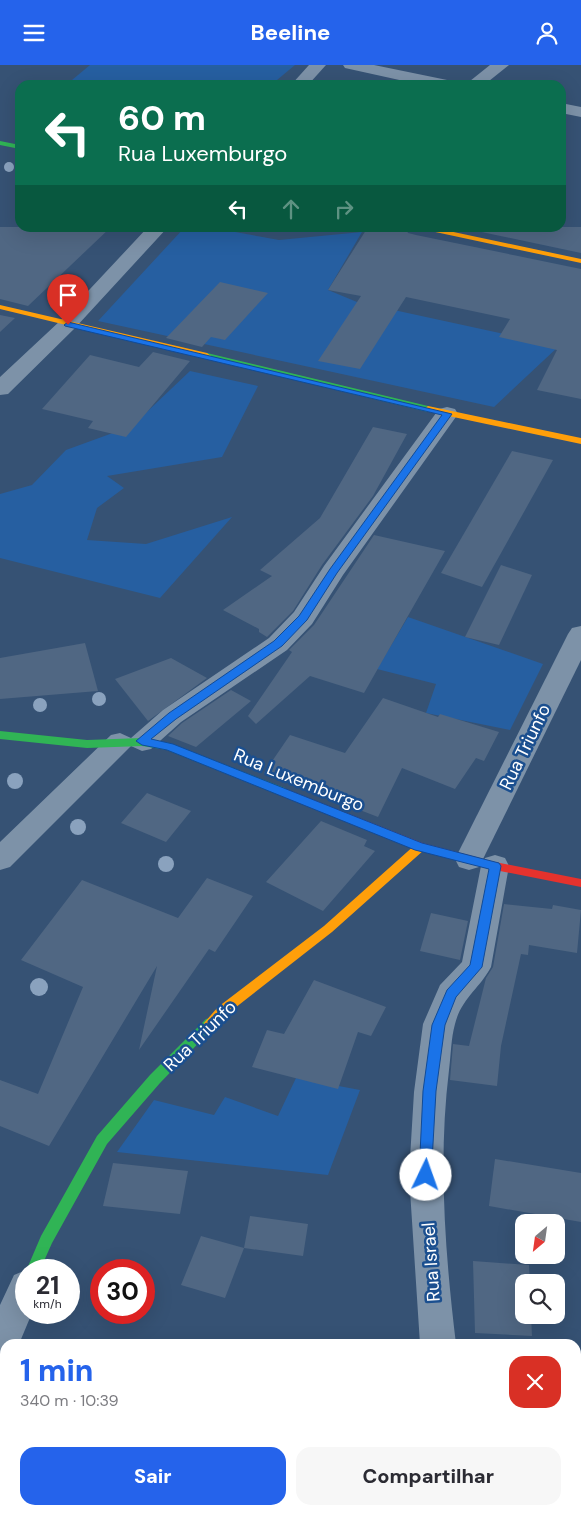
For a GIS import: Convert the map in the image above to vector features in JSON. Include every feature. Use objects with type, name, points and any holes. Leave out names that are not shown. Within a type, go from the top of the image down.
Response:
[{"type":"street","points":[[303,80],[318,65]]},
{"type":"street","points":[[351,65],[422,80]]},
{"type":"street","points":[[481,80],[501,65]]},
{"type":"street","points":[[566,109],[581,112]]},
{"type":"street","points":[[0,143],[15,146]]},
{"type":"street","points":[[0,389],[68,325],[154,232]]},
{"type":"street","points":[[440,232],[581,261]]},
{"type":"street","points":[[0,307],[68,325],[447,414],[581,441]]},
{"type":"street","points":[[0,859],[131,742],[278,644],[303,618],[333,571],[447,414]]},
{"type":"street","name":"Rua Triunfo","points":[[482,863],[581,634]]},
{"type":"street","name":"Rua Luxemburgo","points":[[0,735],[87,744],[131,742],[169,747],[420,847],[482,863],[581,883]]},
{"type":"street","name":"Rua Triunfo","points":[[38,1259],[46,1240],[102,1139],[155,1079],[222,1011],[328,929],[420,847]]},
{"type":"street","name":"Rua Israel","points":[[437,1339],[433,1299],[426,1175],[430,1091],[439,1025],[451,994],[476,967],[482,863]]},
{"type":"street","points":[[3,1339],[15,1312]]},
{"type":"shaded area","points":[[90,65],[295,65],[277,80],[72,80]]},
{"type":"shaded area","points":[[180,232],[235,232],[279,240],[362,232],[328,290],[357,302],[559,346],[494,407],[98,321]]},
{"type":"shaded area","points":[[190,371],[258,386],[222,457],[107,476],[124,488],[97,508],[87,540],[146,544],[232,517],[160,598],[0,558],[0,494],[32,485],[66,450],[132,426]]},
{"type":"shaded area","points":[[408,617],[543,664],[510,730],[426,713],[436,684],[377,669]]},
{"type":"shaded area","points":[[296,1078],[360,1090],[328,1175],[117,1152],[154,1100],[214,1115],[225,1097],[278,1116]]},
{"type":"building","points":[[0,227],[15,227],[15,232],[106,232],[28,306],[0,299]]},
{"type":"building","points":[[566,227],[581,227],[581,253],[482,232],[566,232]]},
{"type":"building","points":[[365,232],[408,232],[581,269],[581,399],[537,390],[557,350],[499,337],[510,319],[406,297],[360,369],[318,361],[361,296],[328,290]]},
{"type":"building","points":[[220,282],[268,293],[225,340],[211,337],[202,347],[166,338]]},
{"type":"building","points":[[0,315],[15,318],[0,332]]},
{"type":"building","points":[[153,352],[190,361],[126,437],[88,428],[93,421],[42,409],[90,355],[139,367]]},
{"type":"building","points":[[373,427],[407,434],[373,496],[322,565],[293,611],[267,637],[259,632],[259,629],[223,610],[272,576],[260,570],[320,518]]},
{"type":"building","points":[[512,451],[553,460],[482,587],[441,573]]},
{"type":"building","points":[[374,535],[445,551],[364,693],[310,676],[256,724],[248,716],[292,652],[289,650],[314,625]]},
{"type":"building","points":[[501,565],[532,575],[499,645],[465,637]]},
{"type":"building","points":[[85,643],[98,691],[0,699],[0,658]]},
{"type":"building","points":[[171,658],[207,678],[148,721],[115,679]]},
{"type":"building","points":[[231,690],[251,701],[196,747],[168,736],[182,723]]},
{"type":"building","points":[[383,698],[438,717],[440,714],[499,732],[484,761],[476,758],[455,789],[402,768],[378,817],[264,773],[290,735],[345,753]]},
{"type":"building","points":[[147,793],[191,811],[166,842],[121,823]]},
{"type":"building","points":[[321,821],[367,840],[364,846],[375,851],[323,911],[266,882]]},
{"type":"building","points":[[207,878],[253,896],[215,952],[209,949],[139,1050],[157,966],[49,1146],[0,1126],[0,1080],[38,1094],[83,987],[21,960],[82,880],[178,918]]},
{"type":"building","points":[[504,904],[552,909],[553,905],[581,910],[577,953],[529,945],[528,955],[521,954],[501,1046],[497,1086],[450,1080],[453,1044],[469,1046],[486,978],[493,967]]},
{"type":"building","points":[[431,913],[468,921],[460,960],[420,951]]},
{"type":"building","points":[[314,980],[386,1007],[371,1036],[358,1032],[338,1089],[252,1067],[267,1030],[284,1034]]},
{"type":"building","points":[[495,1159],[581,1173],[581,1222],[565,1219],[565,1214],[535,1214],[489,1206]]},
{"type":"building","points":[[113,1163],[188,1171],[180,1214],[103,1206]]},
{"type":"building","points":[[250,1216],[308,1224],[303,1256],[244,1248]]},
{"type":"building","points":[[201,1236],[244,1248],[225,1298],[181,1285]]},
{"type":"building","points":[[473,1261],[529,1265],[530,1274],[515,1274],[515,1324],[531,1324],[532,1336],[475,1333]]},
{"type":"traffic: fast","points":[[0,143],[15,146]]},
{"type":"traffic: fast","points":[[207,356],[428,409]]},
{"type":"traffic: fast","points":[[0,735],[87,744],[142,742],[169,747],[281,791]]},
{"type":"traffic: fast","points":[[38,1259],[46,1240],[102,1140],[155,1079],[210,1023]]},
{"type":"traffic: slow","points":[[440,232],[581,261]]},
{"type":"traffic: slow","points":[[0,307],[207,356]]},
{"type":"traffic: slow","points":[[428,409],[581,441]]},
{"type":"traffic: slow","points":[[210,1023],[222,1011],[328,929],[420,847]]},
{"type":"traffic: jam","points":[[281,791],[420,847],[495,866],[581,883]]},
{"type":"route","points":[[68,325],[447,414],[333,571],[303,618],[278,644],[172,716],[142,741],[169,747],[420,847],[495,866],[476,967],[470,977],[459,984],[451,994],[444,1006],[439,1025],[430,1091],[426,1175]]}]
